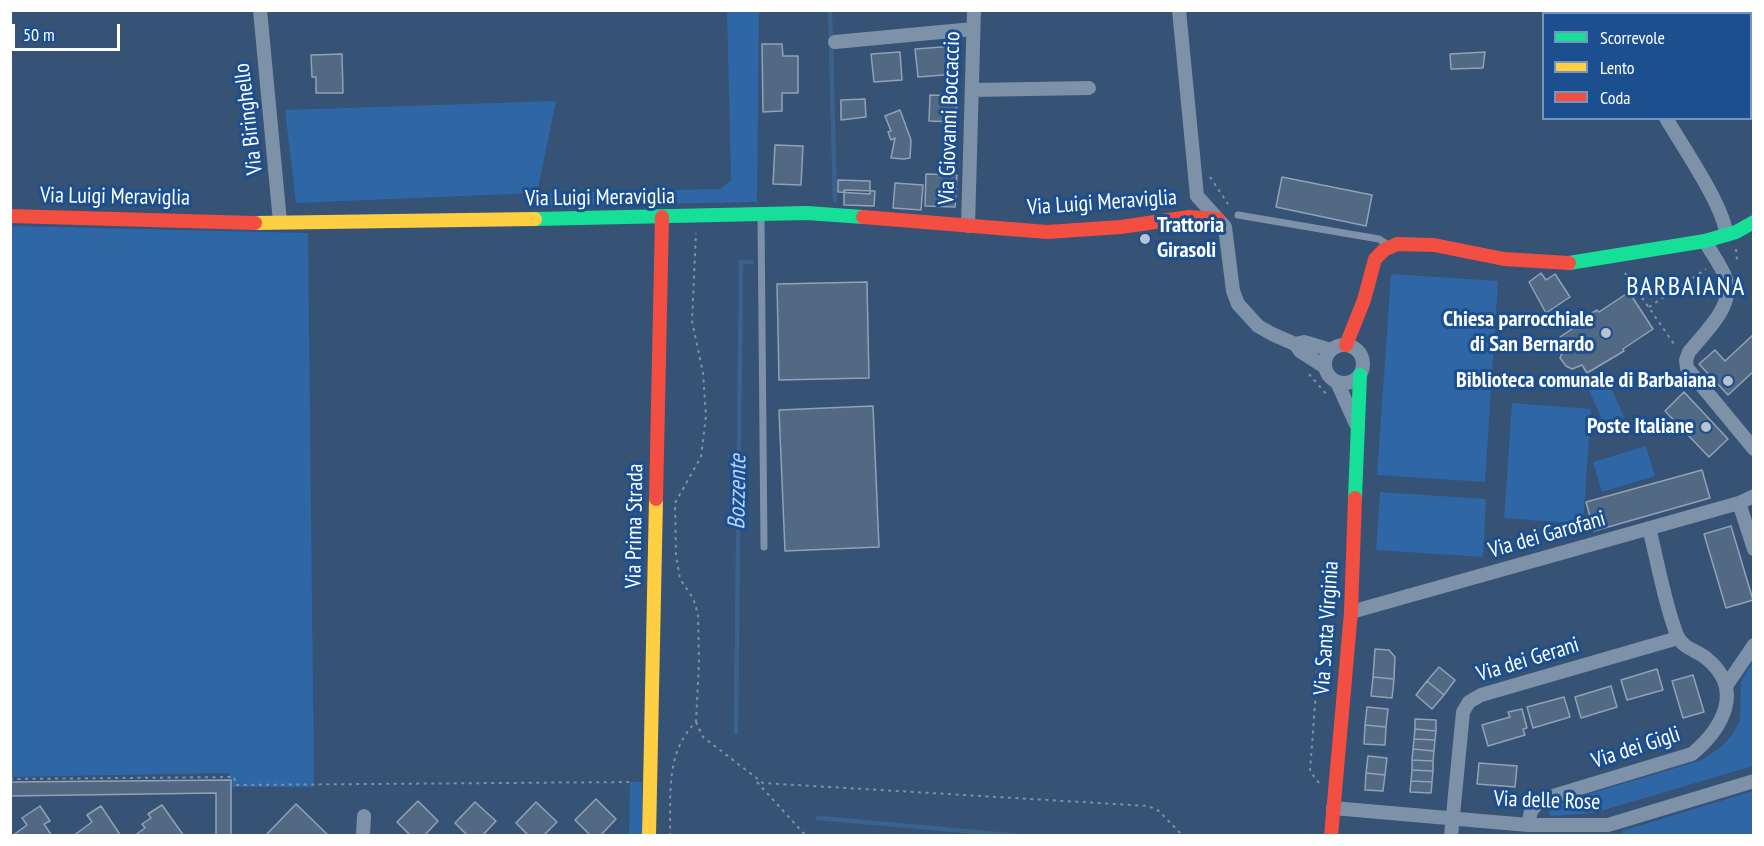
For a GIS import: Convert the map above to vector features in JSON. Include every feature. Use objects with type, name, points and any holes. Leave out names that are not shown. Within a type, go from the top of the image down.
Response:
[{"type":"street","name":"Via Biringhello","points":[[260,10],[280,222]]},
{"type":"street","name":"Via Giovanni Boccaccio","points":[[968,226],[974,10]]},
{"type":"street","points":[[1179,10],[1197,196],[1218,219],[1227,234],[1233,291],[1238,304],[1258,326],[1295,344],[1300,351],[1325,368]]},
{"type":"street","points":[[835,42],[973,29]]},
{"type":"street","points":[[972,90],[1089,88]]},
{"type":"street","points":[[1667,120],[1706,186],[1725,226],[1726,235]]},
{"type":"street","name":"Via Luigi Meraviglia","points":[[1190,217],[1197,196]]},
{"type":"street","name":"Via Luigi Meraviglia","points":[[10,216],[280,222],[464,222],[850,215],[1040,232],[1121,227],[1190,217],[1218,219]]},
{"type":"street","name":"Via Prima Strada","points":[[649,836],[662,218]]},
{"type":"street","points":[[1346,345],[1364,300],[1372,267],[1380,252],[1390,246],[1422,243],[1504,259],[1572,263],[1705,242],[1754,222]]},
{"type":"street","points":[[1705,242],[1725,276],[1728,286],[1727,297],[1720,312],[1686,360],[1687,368],[1754,449]]},
{"type":"street","points":[[1295,344],[1304,342],[1331,351]]},
{"type":"street","points":[[1346,345],[1354,348],[1362,356],[1364,366],[1360,375],[1350,383],[1337,382],[1328,375],[1325,368],[1326,358],[1331,351],[1346,345]]},
{"type":"street","name":"Via Santa Virginia","points":[[1331,836],[1351,612],[1359,456],[1356,424],[1360,375]]},
{"type":"street","name":"Via Santa Virginia","points":[[1337,382],[1356,424]]},
{"type":"street","name":"Via dei Garofani","points":[[1351,612],[1739,503],[1754,496]]},
{"type":"street","points":[[1739,503],[1754,549]]},
{"type":"street","points":[[1648,528],[1678,638],[1684,645],[1706,657],[1720,673],[1726,686]]},
{"type":"street","name":"Via dei Gerani","points":[[1451,836],[1463,712],[1469,702],[1481,695],[1678,638]]},
{"type":"street","points":[[1726,686],[1754,645]]},
{"type":"street","name":"Via dei Gigli","points":[[1528,825],[1531,811],[1540,800],[1692,754],[1710,740],[1720,723],[1727,705],[1726,686]]},
{"type":"street","name":"Via delle Rose","points":[[1333,808],[1607,830],[1754,781]]},
{"type":"street","points":[[363,836],[364,816]]},
{"type":"lane","points":[[1238,215],[1379,239],[1390,246]]},
{"type":"lane","points":[[761,216],[764,547]]},
{"type":"path","points":[[1203,170],[1217,185],[1228,205]]},
{"type":"path","points":[[696,226],[692,321],[703,373],[706,416],[701,457],[675,503],[676,555],[680,579],[693,598],[698,614],[699,662],[696,722],[704,737],[755,779],[806,836]]},
{"type":"path","points":[[1619,264],[1676,347]]},
{"type":"path","points":[[1649,307],[1702,272]]},
{"type":"path","points":[[1306,371],[1330,400]]},
{"type":"path","points":[[1321,790],[1311,771],[1319,652],[1333,637]]},
{"type":"path","points":[[670,836],[672,763],[687,730],[696,722]]},
{"type":"path","points":[[10,779],[234,777],[236,785],[642,782]]},
{"type":"path","points":[[755,779],[763,783],[808,787],[951,792],[1148,806],[1159,811],[1183,836]]},
{"type":"shaded area","points":[[727,11],[759,11],[757,202],[535,206],[536,193],[296,203],[285,110],[556,101],[537,193],[720,189],[731,180]]},
{"type":"shaded area","points":[[11,226],[308,233],[314,787],[231,787],[229,773],[11,777]]},
{"type":"shaded area","points":[[1391,274],[1498,281],[1485,482],[1377,475]]},
{"type":"shaded area","points":[[1608,381],[1624,417],[1605,426],[1589,390]]},
{"type":"shaded area","points":[[1512,403],[1591,409],[1583,524],[1504,518]]},
{"type":"shaded area","points":[[1646,446],[1655,476],[1602,492],[1593,462]]},
{"type":"shaded area","points":[[1380,492],[1486,499],[1483,557],[1376,550]]},
{"type":"shaded area","points":[[1753,661],[1753,766],[1594,813],[1550,816],[1548,806],[1702,760],[1721,747],[1733,734],[1740,720],[1741,682]]},
{"type":"shaded area","points":[[630,782],[642,782],[642,835],[629,836]]},
{"type":"shaded area","points":[[1753,791],[1753,835],[1622,835],[1622,831]]},
{"type":"building","points":[[762,44],[782,44],[783,56],[798,56],[798,93],[782,93],[782,111],[763,112]]},
{"type":"building","points":[[955,46],[957,74],[918,77],[915,49]]},
{"type":"building","points":[[900,52],[902,80],[874,82],[871,54]]},
{"type":"building","points":[[1485,52],[1483,68],[1451,69],[1450,54]]},
{"type":"building","points":[[342,54],[343,93],[316,93],[316,77],[312,77],[311,55]]},
{"type":"building","points":[[930,95],[957,96],[956,122],[929,121]]},
{"type":"building","points":[[865,99],[866,117],[841,120],[841,100]]},
{"type":"building","points":[[900,110],[911,140],[910,158],[904,159],[891,158],[895,138],[891,140],[888,132],[891,131],[885,116]]},
{"type":"building","points":[[775,145],[803,146],[801,185],[773,184]]},
{"type":"building","points":[[926,174],[957,175],[955,207],[925,206]]},
{"type":"building","points":[[1282,177],[1372,195],[1366,226],[1276,207]]},
{"type":"building","points":[[838,180],[870,181],[870,194],[838,192]]},
{"type":"building","points":[[895,183],[923,185],[921,210],[893,208]]},
{"type":"building","points":[[844,190],[875,191],[874,206],[844,205]]},
{"type":"building","points":[[1541,273],[1546,280],[1555,274],[1570,297],[1546,313],[1529,282]]},
{"type":"building","points":[[867,282],[869,378],[779,380],[777,284]]},
{"type":"building","name":"Chiesa parrocchiale di San Bernardo","points":[[1629,292],[1653,329],[1623,349],[1624,351],[1587,373],[1582,365],[1572,369],[1566,366],[1560,358],[1565,345],[1560,337],[1572,329],[1569,326],[1597,310],[1599,312]]},
{"type":"building","points":[[1754,334],[1754,371],[1728,395],[1699,364],[1715,350],[1725,361]]},
{"type":"building","points":[[1684,392],[1728,439],[1709,457],[1665,411]]},
{"type":"building","points":[[873,406],[879,547],[785,551],[779,410]]},
{"type":"building","points":[[1702,470],[1710,498],[1594,531],[1586,502]]},
{"type":"building","points":[[1731,526],[1753,600],[1726,608],[1704,534]]},
{"type":"building","points":[[1375,649],[1389,650],[1395,657],[1394,679],[1373,677]]},
{"type":"building","points":[[1439,667],[1455,680],[1444,695],[1427,681]]},
{"type":"building","points":[[1657,669],[1663,690],[1627,700],[1621,680]]},
{"type":"building","points":[[1693,675],[1704,712],[1683,718],[1672,681]]},
{"type":"building","points":[[1373,677],[1394,679],[1392,698],[1371,696]]},
{"type":"building","points":[[1427,681],[1444,695],[1432,709],[1416,695]]},
{"type":"building","points":[[1611,686],[1617,707],[1581,718],[1575,697]]},
{"type":"building","points":[[1564,697],[1570,717],[1533,728],[1527,707]]},
{"type":"building","points":[[1367,707],[1388,709],[1386,727],[1365,725]]},
{"type":"building","points":[[1522,709],[1527,728],[1523,729],[1525,735],[1488,746],[1482,725],[1510,717],[1508,712]]},
{"type":"building","points":[[1415,719],[1436,720],[1436,731],[1415,729]]},
{"type":"building","points":[[1365,725],[1386,727],[1385,745],[1364,744]]},
{"type":"building","points":[[1415,729],[1436,731],[1435,740],[1414,739]]},
{"type":"building","points":[[1414,739],[1435,740],[1434,751],[1413,749]]},
{"type":"building","points":[[1413,749],[1434,751],[1433,761],[1412,760]]},
{"type":"building","points":[[1368,756],[1387,758],[1385,775],[1366,773]]},
{"type":"building","points":[[1412,760],[1433,761],[1433,771],[1412,770]]},
{"type":"building","points":[[1479,763],[1517,766],[1515,787],[1477,784]]},
{"type":"building","points":[[1412,770],[1433,771],[1432,782],[1411,781]]},
{"type":"building","points":[[1366,773],[1385,775],[1383,791],[1365,790]]},
{"type":"building","points":[[231,780],[231,836],[216,836],[216,793],[10,796],[10,782]]},
{"type":"building","points":[[1411,781],[1432,782],[1431,793],[1410,792]]},
{"type":"building","points":[[596,799],[616,819],[600,836],[591,836],[575,820]]},
{"type":"building","points":[[418,801],[438,821],[424,836],[411,836],[397,822]]},
{"type":"building","points":[[475,802],[496,821],[482,836],[468,836],[455,823]]},
{"type":"building","points":[[536,802],[557,822],[543,836],[529,836],[516,823]]},
{"type":"building","points":[[296,804],[329,836],[265,836]]},
{"type":"building","points":[[162,805],[184,836],[134,836],[145,828],[142,824],[151,818],[148,814]]},
{"type":"building","points":[[40,806],[50,821],[44,824],[52,836],[12,836],[27,825],[22,818]]},
{"type":"building","points":[[101,806],[121,836],[73,836],[92,822],[87,815]]},
{"type":"waterway","name":"Bozzente","points":[[830,10],[835,200]]},
{"type":"waterway","name":"Bozzente","points":[[736,732],[741,262],[752,262]]},
{"type":"waterway","name":"Bozzente","points":[[818,818],[1020,836]]},
{"type":"traffic: fast","points":[[535,219],[807,213],[863,217]]},
{"type":"traffic: fast","points":[[1569,263],[1705,241],[1736,232],[1754,222]]},
{"type":"traffic: fast","points":[[1355,498],[1360,375]]},
{"type":"traffic: slow","points":[[255,223],[535,219]]},
{"type":"traffic: slow","points":[[649,836],[656,499]]},
{"type":"traffic: jam","points":[[10,216],[255,223]]},
{"type":"traffic: jam","points":[[656,499],[662,217]]},
{"type":"traffic: jam","points":[[863,217],[1047,232],[1121,227],[1189,217],[1218,219]]},
{"type":"traffic: jam","points":[[1346,345],[1364,300],[1375,259],[1384,250],[1397,244],[1434,245],[1504,259],[1569,263]]},
{"type":"traffic: jam","points":[[1331,836],[1351,612],[1355,498]]},
{"type":"place","name":"Trattoria Girasoli","points":[[1145,239]]},
{"type":"place","name":"Chiesa parrocchiale di San Bernardo","points":[[1606,333]]},
{"type":"place","name":"Biblioteca comunale di Barbaiana","points":[[1728,381]]},
{"type":"place","name":"Poste Italiane","points":[[1706,427]]},
{"type":"district","name":"BARBAIANA","points":[[1686,288]]}]
